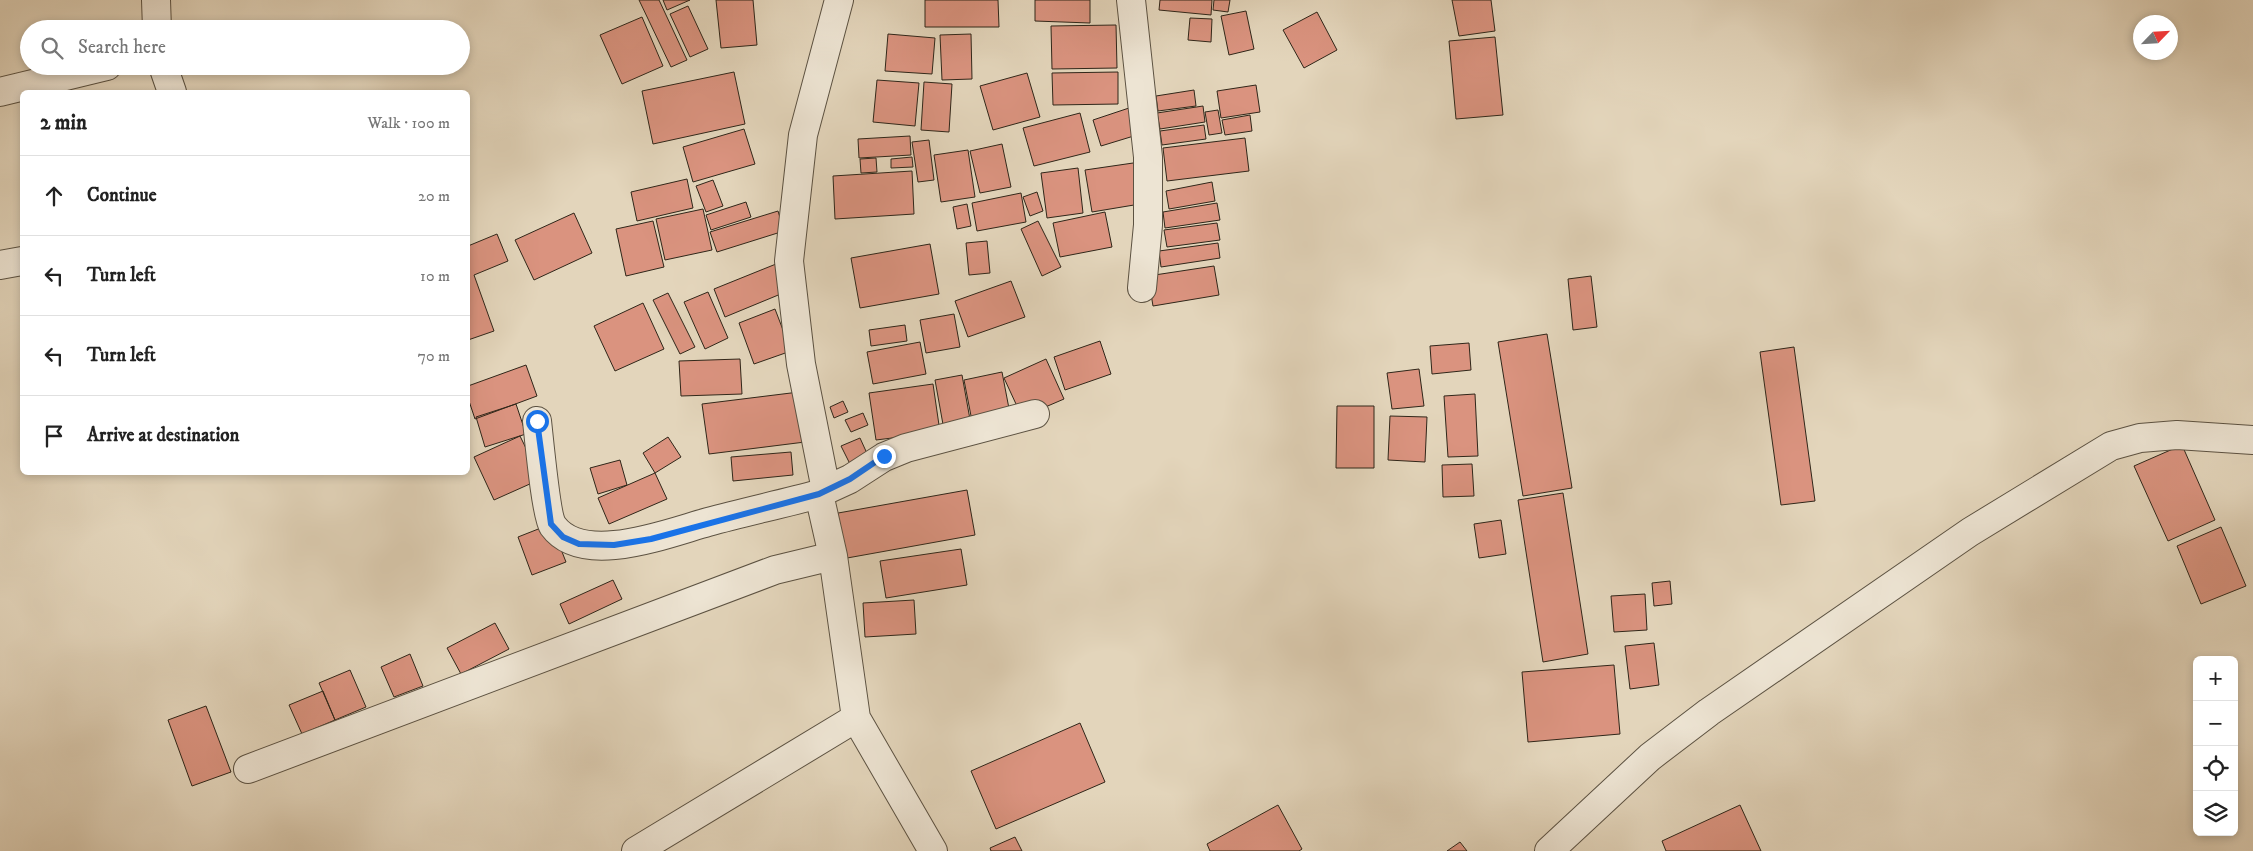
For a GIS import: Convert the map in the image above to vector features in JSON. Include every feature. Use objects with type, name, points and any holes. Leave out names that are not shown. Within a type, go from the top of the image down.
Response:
[{"type":"street","points":[[156,0],[157,20]]},
{"type":"street","points":[[839,0],[803,135],[789,261],[801,364],[823,492],[856,718],[933,851]]},
{"type":"street","points":[[1131,0],[1148,157],[1148,225],[1142,288]]},
{"type":"street","points":[[0,92],[70,75]]},
{"type":"street","points":[[166,75],[171,90]]},
{"type":"street","points":[[0,265],[20,261]]},
{"type":"street","points":[[537,421],[551,524],[563,537],[579,544],[614,545],[651,539],[823,492],[850,479],[884,456],[906,448],[1035,414]]},
{"type":"street","points":[[1549,851],[1650,757],[1709,712],[1970,532],[2111,446],[2140,438],[2177,434],[2253,440]]},
{"type":"street","points":[[248,769],[776,570],[832,556]]},
{"type":"street","points":[[636,851],[856,718]]},
{"type":"building","points":[[639,0],[659,0],[687,60],[671,67]]},
{"type":"building","points":[[663,0],[690,0],[667,10]]},
{"type":"building","points":[[716,0],[753,0],[757,45],[721,48]]},
{"type":"building","points":[[925,0],[998,0],[999,27],[925,27]]},
{"type":"building","points":[[1035,0],[1090,0],[1090,23],[1035,21]]},
{"type":"building","points":[[1160,0],[1212,0],[1211,15],[1159,10]]},
{"type":"building","points":[[1214,0],[1230,0],[1228,12],[1213,10]]},
{"type":"building","points":[[1452,0],[1491,0],[1495,31],[1459,36]]},
{"type":"building","points":[[688,6],[708,49],[690,57],[670,14]]},
{"type":"building","points":[[1246,11],[1254,49],[1229,55],[1221,16]]},
{"type":"building","points":[[1317,12],[1337,50],[1304,68],[1283,30]]},
{"type":"building","points":[[642,17],[663,66],[622,84],[600,35]]},
{"type":"building","points":[[1190,18],[1212,19],[1211,42],[1188,40]]},
{"type":"building","points":[[1116,25],[1117,68],[1052,69],[1051,26]]},
{"type":"building","points":[[888,34],[935,38],[932,74],[885,71]]},
{"type":"building","points":[[971,34],[972,79],[942,80],[940,35]]},
{"type":"building","points":[[1495,37],[1503,115],[1456,119],[1449,41]]},
{"type":"building","points":[[734,72],[745,124],[653,144],[642,91]]},
{"type":"building","points":[[1118,72],[1118,104],[1053,105],[1052,73]]},
{"type":"building","points":[[1027,73],[1040,117],[993,130],[980,86]]},
{"type":"building","points":[[877,80],[919,83],[915,126],[873,122]]},
{"type":"building","points":[[924,82],[952,84],[949,132],[921,130]]},
{"type":"building","points":[[1256,85],[1260,112],[1221,118],[1217,91]]},
{"type":"building","points":[[1194,90],[1196,106],[1158,111],[1156,96]]},
{"type":"building","points":[[1203,106],[1205,122],[1160,129],[1157,113]]},
{"type":"building","points":[[1129,108],[1137,135],[1101,146],[1093,120]]},
{"type":"building","points":[[1218,110],[1222,133],[1209,135],[1205,112]]},
{"type":"building","points":[[1080,113],[1090,152],[1034,166],[1023,128]]},
{"type":"building","points":[[1250,115],[1252,131],[1225,135],[1222,120]]},
{"type":"building","points":[[1204,125],[1206,139],[1162,145],[1160,131]]},
{"type":"building","points":[[744,129],[755,164],[693,182],[683,147]]},
{"type":"building","points":[[910,136],[911,155],[859,158],[858,139]]},
{"type":"building","points":[[1245,138],[1249,171],[1167,181],[1163,148]]},
{"type":"building","points":[[929,140],[934,180],[918,182],[912,142]]},
{"type":"building","points":[[1002,144],[1011,187],[980,193],[970,151]]},
{"type":"building","points":[[968,150],[975,197],[941,202],[934,155]]},
{"type":"building","points":[[912,157],[913,167],[891,168],[891,159]]},
{"type":"building","points":[[876,158],[877,172],[861,173],[860,159]]},
{"type":"building","points":[[1140,162],[1146,203],[1092,212],[1085,170]]},
{"type":"building","points":[[1078,168],[1083,213],[1047,218],[1041,173]]},
{"type":"building","points":[[912,171],[914,214],[835,219],[833,176]]},
{"type":"building","points":[[687,179],[693,208],[637,221],[631,192]]},
{"type":"building","points":[[713,180],[723,206],[706,212],[696,186]]},
{"type":"building","points":[[1212,182],[1215,201],[1169,209],[1166,191]]},
{"type":"building","points":[[1037,192],[1043,211],[1030,216],[1023,197]]},
{"type":"building","points":[[1021,193],[1026,222],[977,231],[972,203]]},
{"type":"building","points":[[746,202],[751,217],[711,230],[706,215]]},
{"type":"building","points":[[1217,203],[1220,220],[1165,228],[1163,212]]},
{"type":"building","points":[[967,204],[971,226],[957,229],[953,207]]},
{"type":"building","points":[[703,209],[712,250],[665,260],[656,219]]},
{"type":"building","points":[[778,211],[784,231],[717,252],[710,232]]},
{"type":"building","points":[[1105,212],[1112,247],[1060,257],[1053,223]]},
{"type":"building","points":[[574,213],[592,253],[534,280],[515,240]]},
{"type":"building","points":[[653,221],[664,267],[626,276],[616,229]]},
{"type":"building","points":[[1038,221],[1061,267],[1042,276],[1021,229]]},
{"type":"building","points":[[1217,223],[1220,240],[1167,247],[1164,230]]},
{"type":"building","points":[[497,234],[508,261],[474,275],[494,331],[470,339],[470,245]]},
{"type":"building","points":[[987,241],[990,273],[969,275],[966,243]]},
{"type":"building","points":[[1218,243],[1220,258],[1161,267],[1159,251]]},
{"type":"building","points":[[930,244],[939,294],[860,308],[851,258]]},
{"type":"building","points":[[776,264],[788,291],[725,317],[714,289]]},
{"type":"building","points":[[1214,266],[1219,295],[1153,306],[1148,276]]},
{"type":"building","points":[[1591,276],[1597,327],[1573,330],[1568,279]]},
{"type":"building","points":[[1011,281],[1025,317],[968,337],[955,301]]},
{"type":"building","points":[[708,292],[728,338],[705,349],[684,302]]},
{"type":"building","points":[[668,293],[695,347],[680,354],[653,300]]},
{"type":"building","points":[[643,303],[664,349],[615,371],[594,326]]},
{"type":"building","points":[[775,309],[791,351],[754,364],[739,323]]},
{"type":"building","points":[[954,314],[960,347],[926,353],[920,320]]},
{"type":"building","points":[[905,325],[907,341],[871,346],[869,330]]},
{"type":"building","points":[[1547,334],[1572,488],[1523,496],[1498,342]]},
{"type":"building","points":[[1100,341],[1111,374],[1065,390],[1054,357]]},
{"type":"building","points":[[920,342],[926,374],[873,384],[867,352]]},
{"type":"building","points":[[1469,343],[1471,370],[1432,374],[1430,346]]},
{"type":"building","points":[[1794,347],[1815,501],[1781,505],[1760,352]]},
{"type":"building","points":[[740,359],[742,394],[681,396],[679,361]]},
{"type":"building","points":[[1046,359],[1064,399],[1022,417],[1004,378]]},
{"type":"building","points":[[526,365],[537,396],[475,419],[470,404],[470,385]]},
{"type":"building","points":[[1419,369],[1424,406],[1392,409],[1387,373]]},
{"type":"building","points":[[1002,372],[1011,419],[973,426],[964,380]]},
{"type":"building","points":[[962,375],[971,425],[944,430],[935,380]]},
{"type":"building","points":[[933,384],[940,432],[876,440],[869,393]]},
{"type":"building","points":[[799,392],[805,442],[709,454],[702,404]]},
{"type":"building","points":[[1475,394],[1478,456],[1448,457],[1444,396]]},
{"type":"building","points":[[843,401],[848,412],[834,418],[830,407]]},
{"type":"building","points":[[516,404],[526,434],[485,447],[476,417]]},
{"type":"building","points":[[1337,406],[1374,406],[1374,468],[1336,468]]},
{"type":"building","points":[[863,413],[868,425],[851,432],[845,420]]},
{"type":"building","points":[[1390,416],[1427,417],[1425,462],[1388,460]]},
{"type":"building","points":[[520,436],[541,479],[494,500],[474,457]]},
{"type":"building","points":[[668,437],[681,457],[655,473],[643,453]]},
{"type":"building","points":[[860,438],[870,460],[852,468],[841,446]]},
{"type":"building","points":[[2182,445],[2215,520],[2168,541],[2134,466]]},
{"type":"building","points":[[791,452],[793,475],[733,481],[731,457]]},
{"type":"building","points":[[620,460],[627,485],[598,494],[590,468]]},
{"type":"building","points":[[1472,464],[1474,496],[1443,497],[1442,465]]},
{"type":"building","points":[[655,473],[667,499],[609,524],[598,498]]},
{"type":"building","points":[[967,490],[975,535],[836,560],[827,515]]},
{"type":"building","points":[[1563,493],[1588,654],[1543,662],[1518,500]]},
{"type":"building","points":[[1501,520],[1506,554],[1479,558],[1474,524]]},
{"type":"building","points":[[551,524],[566,562],[532,575],[518,537]]},
{"type":"building","points":[[2221,527],[2246,586],[2201,604],[2177,546]]},
{"type":"building","points":[[961,549],[967,585],[886,598],[880,561]]},
{"type":"building","points":[[613,580],[622,599],[569,624],[560,604]]},
{"type":"building","points":[[1670,581],[1672,604],[1654,606],[1652,583]]},
{"type":"building","points":[[1645,594],[1647,630],[1614,632],[1611,596]]},
{"type":"building","points":[[914,600],[916,634],[865,637],[863,603]]},
{"type":"building","points":[[495,623],[509,649],[461,674],[447,648]]},
{"type":"building","points":[[1654,643],[1659,685],[1630,689],[1625,646]]},
{"type":"building","points":[[410,654],[423,686],[394,697],[381,667]]},
{"type":"building","points":[[1614,665],[1620,734],[1528,742],[1522,672]]},
{"type":"building","points":[[350,670],[366,707],[335,720],[319,683]]},
{"type":"building","points":[[323,691],[335,720],[302,734],[289,705]]},
{"type":"building","points":[[206,706],[231,772],[192,786],[168,720]]},
{"type":"building","points":[[1080,723],[1105,782],[996,829],[971,771]]},
{"type":"building","points":[[1278,805],[1302,849],[1299,851],[1210,851],[1207,844]]},
{"type":"building","points":[[1740,805],[1761,851],[1666,851],[1662,841]]},
{"type":"building","points":[[1015,837],[1022,851],[991,851],[990,848]]},
{"type":"building","points":[[1460,842],[1467,851],[1447,851]]},
{"type":"route","points":[[537,421],[551,524],[563,537],[579,544],[614,545],[651,539],[819,494],[850,479],[884,456]]}]
